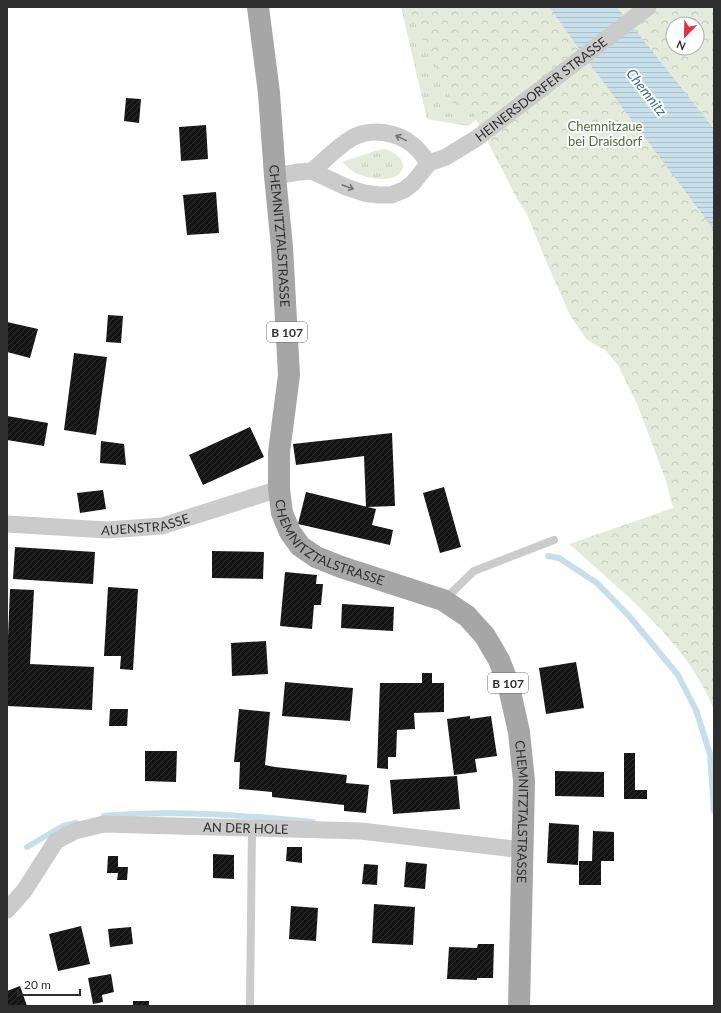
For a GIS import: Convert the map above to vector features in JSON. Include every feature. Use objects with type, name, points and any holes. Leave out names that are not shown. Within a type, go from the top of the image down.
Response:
[{"type":"main road","name":"CHEMNITZTALSTRASSE","points":[[258,7],[269,93],[282,246],[289,375],[279,452],[279,489],[282,513],[290,532],[300,546],[316,557],[341,567],[443,600],[467,616],[484,636],[500,660],[508,684],[519,732],[524,781],[520,1006]]},
{"type":"street","name":"HEINERSDORFER STRASSE","points":[[429,163],[446,157],[477,138],[648,7]]},
{"type":"street","points":[[275,176],[312,171],[346,187],[364,193],[391,195],[404,190],[413,183],[429,163],[414,145],[401,137],[386,132],[369,132],[354,137],[336,149],[312,171]]},
{"type":"street","name":"AUENSTRASSE","points":[[7,524],[107,530],[162,526],[279,489]]},
{"type":"street","name":"AN DER HOLE","points":[[7,910],[24,891],[56,841],[75,831],[104,824],[361,832],[523,850]]},
{"type":"lane","points":[[443,600],[474,570],[554,540]]},
{"type":"lane","points":[[250,1006],[252,829]]},
{"type":"green space","points":[[401,7],[549,7],[576,43],[468,126],[427,119]]},
{"type":"green space","name":"Chemnitzaue bei Draisdorf","points":[[408,7],[714,7],[714,710],[702,685],[688,662],[670,640],[631,599],[569,544],[673,508],[665,478],[638,406],[618,365],[605,350],[587,340],[571,317],[527,214],[517,199],[472,111],[457,111]]},
{"type":"green space","points":[[383,149],[393,153],[401,159],[403,163],[401,172],[392,178],[382,179],[363,176],[352,171],[342,162],[372,152]]},
{"type":"water","name":"Chemnitz","points":[[549,7],[617,7],[714,129],[714,230],[601,79]]},
{"type":"building","points":[[126,98],[141,99],[139,123],[124,121]]},
{"type":"building","points":[[206,125],[208,159],[181,161],[179,127]]},
{"type":"building","points":[[216,192],[219,233],[187,235],[183,195]]},
{"type":"building","points":[[108,315],[123,316],[121,343],[106,342]]},
{"type":"building","points":[[7,322],[38,329],[30,358],[7,352]]},
{"type":"building","points":[[74,353],[107,357],[96,435],[64,430]]},
{"type":"building","points":[[7,416],[48,423],[44,446],[7,440]]},
{"type":"building","points":[[250,427],[264,457],[203,485],[189,455]]},
{"type":"building","points":[[392,433],[395,506],[366,507],[364,456],[296,465],[293,444]]},
{"type":"building","points":[[101,441],[124,444],[126,465],[100,463]]},
{"type":"building","points":[[444,487],[461,547],[440,553],[423,493]]},
{"type":"building","points":[[103,490],[106,509],[80,513],[77,493]]},
{"type":"building","points":[[306,492],[376,509],[372,525],[393,530],[390,545],[298,524]]},
{"type":"building","points":[[15,547],[95,552],[93,584],[13,579]]},
{"type":"building","points":[[212,551],[264,552],[263,579],[212,578]]},
{"type":"building","points":[[285,572],[317,575],[316,584],[323,584],[321,605],[314,605],[312,629],[280,626]]},
{"type":"building","points":[[108,587],[138,589],[133,670],[120,669],[121,656],[104,656]]},
{"type":"building","points":[[10,589],[34,590],[30,664],[94,667],[92,710],[7,706]]},
{"type":"building","points":[[342,604],[394,607],[393,631],[341,628]]},
{"type":"building","points":[[266,641],[268,674],[232,676],[231,643]]},
{"type":"building","points":[[576,662],[584,708],[546,714],[539,668]]},
{"type":"building","points":[[422,673],[432,673],[432,683],[444,683],[444,712],[414,713],[415,729],[397,730],[396,757],[388,757],[388,769],[377,768],[380,683],[422,683]]},
{"type":"building","points":[[285,682],[353,688],[350,721],[282,716]]},
{"type":"building","points":[[110,709],[128,709],[127,726],[109,726]]},
{"type":"building","points":[[239,709],[270,712],[265,765],[347,775],[346,783],[369,785],[366,813],[344,811],[344,805],[272,797],[272,792],[239,789],[240,762],[234,762]]},
{"type":"building","points":[[470,716],[470,719],[491,716],[497,756],[475,759],[477,772],[454,775],[447,719]]},
{"type":"building","points":[[145,751],[177,751],[176,782],[145,781]]},
{"type":"building","points":[[624,753],[635,753],[635,790],[647,790],[647,799],[624,799]]},
{"type":"building","points":[[555,771],[604,772],[604,797],[555,796]]},
{"type":"building","points":[[457,776],[460,809],[393,814],[390,780]]},
{"type":"building","points":[[549,823],[579,825],[578,865],[547,863]]},
{"type":"building","points":[[593,831],[614,832],[614,861],[601,861],[601,885],[579,885],[579,861],[592,861]]},
{"type":"building","points":[[287,847],[302,847],[302,863],[286,861]]},
{"type":"building","points":[[213,854],[234,855],[234,879],[213,878]]},
{"type":"building","points":[[108,856],[118,856],[118,867],[128,867],[127,880],[117,880],[118,873],[107,873]]},
{"type":"building","points":[[406,862],[427,864],[425,889],[404,887]]},
{"type":"building","points":[[364,864],[378,865],[377,885],[362,884]]},
{"type":"building","points":[[374,904],[415,907],[413,945],[372,943]]},
{"type":"building","points":[[291,906],[318,908],[316,941],[289,939]]},
{"type":"building","points":[[81,926],[90,964],[58,971],[49,934]]},
{"type":"building","points":[[131,927],[133,944],[110,947],[108,929]]},
{"type":"building","points":[[478,944],[494,944],[493,978],[477,978],[477,980],[447,979],[449,947],[477,948]]},
{"type":"building","points":[[111,974],[114,992],[102,995],[103,1002],[93,1004],[88,978]]},
{"type":"building","points":[[20,986],[27,1006],[7,1006],[7,991]]},
{"type":"building","points":[[133,1001],[149,1001],[149,1006],[133,1006]]},
{"type":"waterway","points":[[548,556],[559,558],[597,583],[629,616],[678,675],[696,710],[710,754],[714,811]]},
{"type":"waterway","points":[[104,816],[182,813],[261,817],[313,822]]},
{"type":"waterway","points":[[27,847],[63,826],[76,823]]}]
